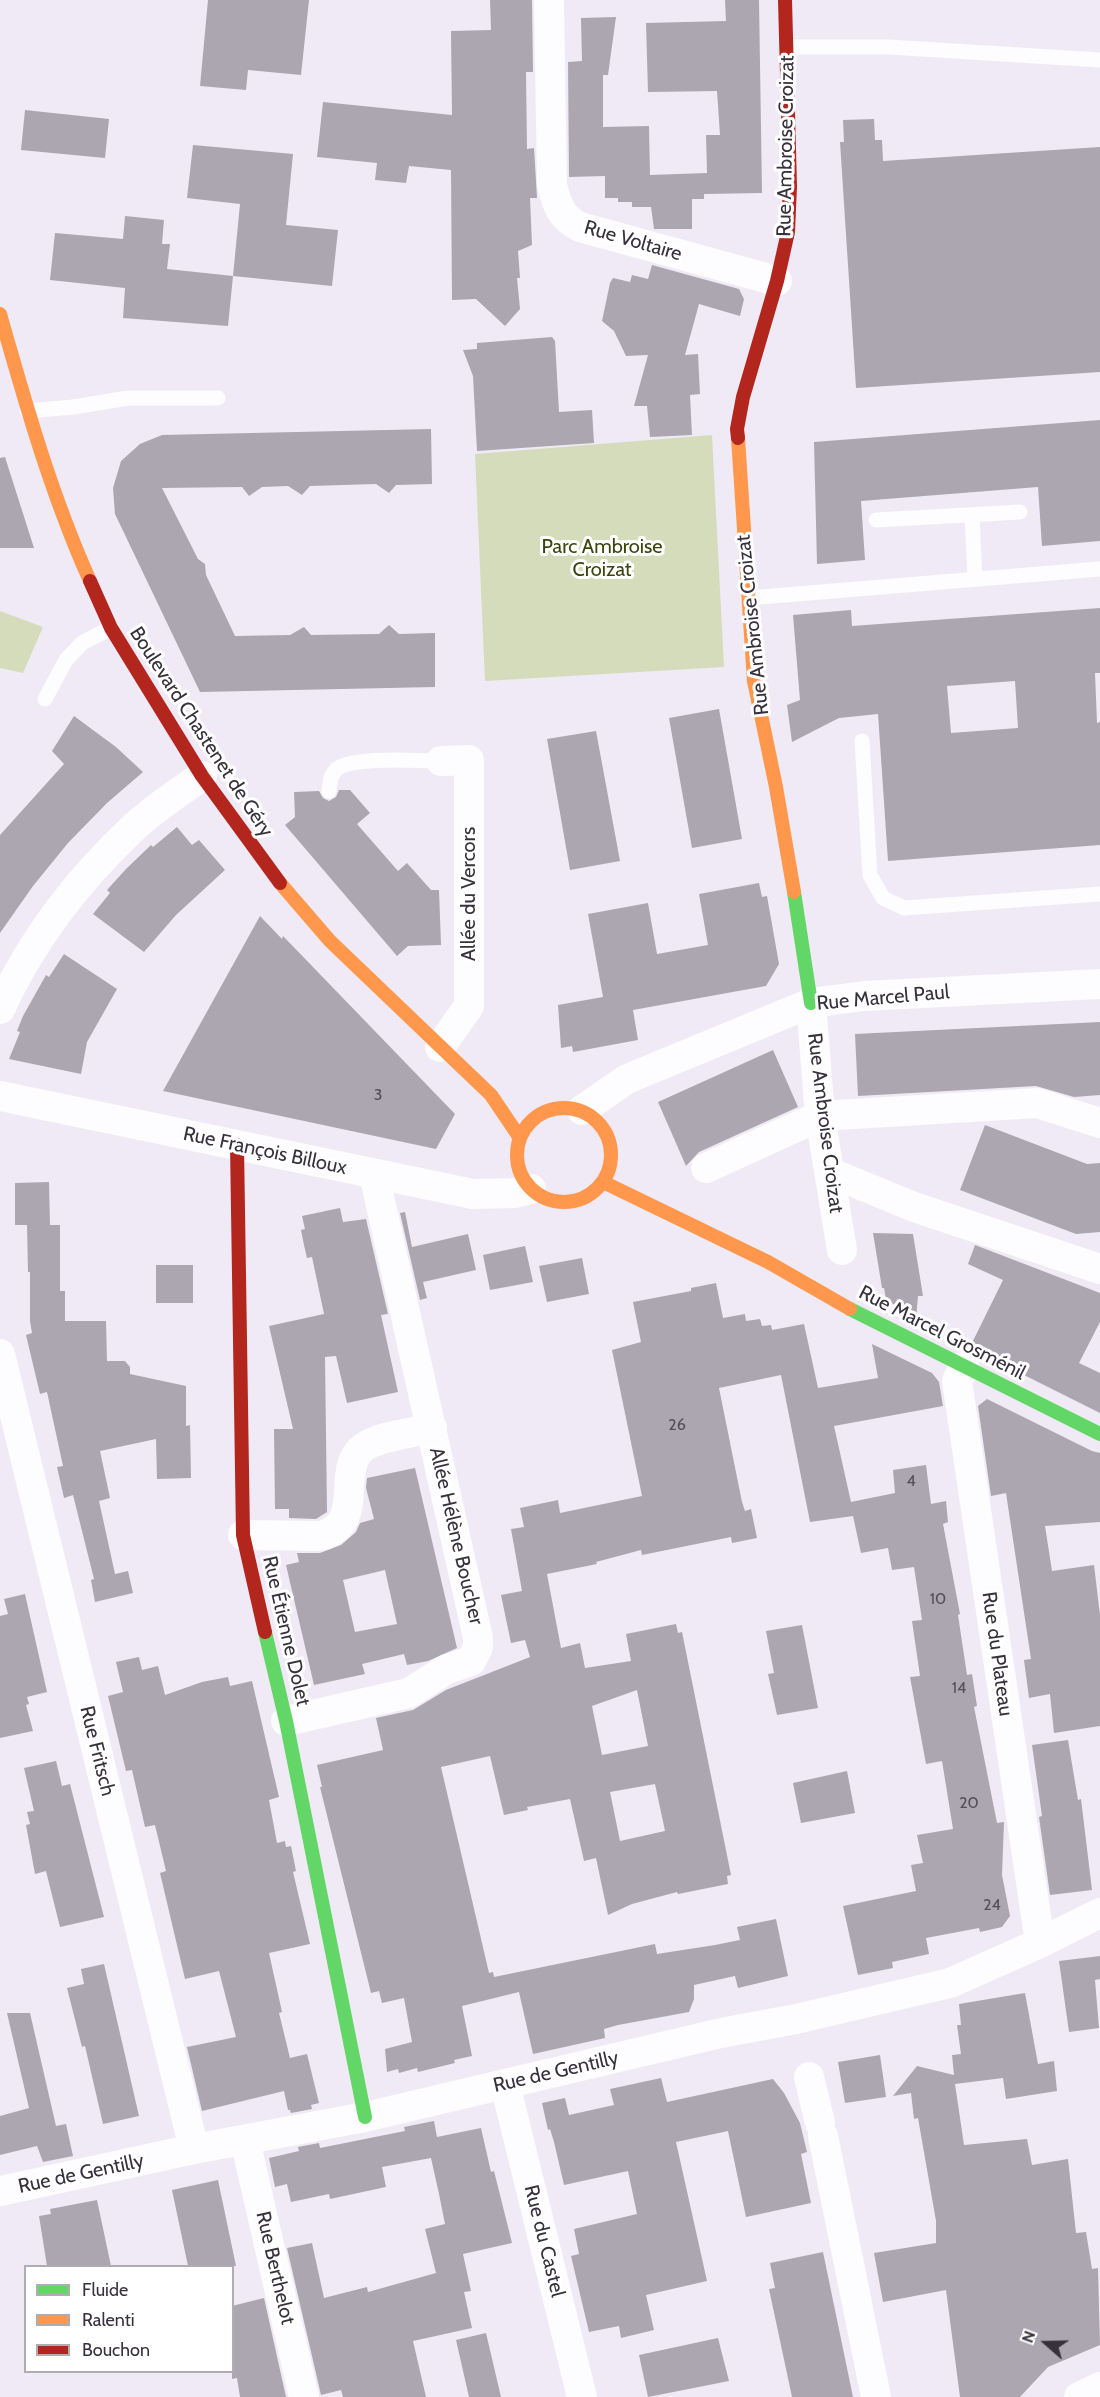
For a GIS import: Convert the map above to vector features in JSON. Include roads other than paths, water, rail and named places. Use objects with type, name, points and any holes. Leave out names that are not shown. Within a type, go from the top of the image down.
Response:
[{"type":"street","name":"Rue Voltaire","points":[[549,0],[552,185],[558,208],[564,216],[580,227],[777,281]]},
{"type":"street","name":"Rue Ambroise Croizat","points":[[785,0],[790,186],[788,232],[737,429],[754,681],[776,787],[804,945],[820,1116],[842,1250]]},
{"type":"street","name":"Boulevard Chastenet de Géry","points":[[0,314],[37,446],[71,539],[111,628],[202,776],[267,867],[330,941],[491,1095],[520,1138]]},
{"type":"street","name":"Allée du Vercors","points":[[440,1047],[469,1006],[469,760],[441,761]]},
{"type":"street","points":[[0,1009],[29,954],[63,905],[132,829],[202,776]]},
{"type":"street","name":"Rue Marcel Paul","points":[[582,1110],[627,1079],[811,1003],[864,996],[1100,984]]},
{"type":"street","name":"Boulevard Chastenet de Géry","points":[[491,1095],[547,1109]]},
{"type":"street","name":"Rue François Billoux","points":[[0,1096],[473,1194],[514,1193],[531,1189]]},
{"type":"street","points":[[706,1168],[820,1116],[1037,1103],[1100,1124]]},
{"type":"street","points":[[568,1107],[582,1110],[606,1131],[612,1155],[609,1169],[603,1182],[591,1194],[577,1201],[560,1202],[545,1198],[531,1189],[522,1177],[517,1163],[520,1138],[529,1124],[547,1109],[568,1107]]},
{"type":"street","name":"Rue Étienne Dolet","points":[[237,1145],[243,1535],[286,1721],[365,2117]]},
{"type":"street","points":[[829,1172],[914,1207],[1100,1269]]},
{"type":"street","name":"Allée Hélène Boucher","points":[[286,1721],[409,1693],[447,1669],[471,1661],[475,1655],[478,1638],[374,1174]]},
{"type":"street","name":"Rue Marcel Grosménil","points":[[603,1182],[768,1262],[854,1311],[1100,1434]]},
{"type":"street","name":"Rue Fritsch","points":[[0,1353],[194,2149]]},
{"type":"street","name":"Rue du Plateau","points":[[964,1366],[957,1381],[1040,1942]]},
{"type":"street","name":"Allée Hélène Boucher","points":[[243,1535],[321,1536],[329,1534],[341,1522],[349,1504],[350,1467],[360,1450],[375,1441],[432,1428]]},
{"type":"street","name":"Rue de Gentilly","points":[[0,2191],[194,2149],[365,2117],[721,2033],[796,2019],[950,1983],[1100,1913]]},
{"type":"street","points":[[809,2077],[876,2397]]},
{"type":"street","name":"Rue du Castel","points":[[505,2084],[582,2397]]},
{"type":"street","name":"Rue Berthelot","points":[[245,2140],[304,2397]]},
{"type":"street","points":[[1079,2397],[1100,2388]]},
{"type":"lane","points":[[786,47],[889,47],[1100,60]]},
{"type":"lane","points":[[27,411],[73,407],[128,398],[218,398]]},
{"type":"lane","points":[[876,520],[1020,512]]},
{"type":"lane","points":[[972,515],[975,579]]},
{"type":"lane","points":[[748,598],[1100,569]]},
{"type":"lane","points":[[45,699],[66,660],[82,643],[111,628]]},
{"type":"lane","points":[[862,741],[870,875],[883,898],[904,908],[1100,894]]},
{"type":"lane","points":[[329,791],[330,779],[337,769],[352,761],[441,761]]},
{"type":"park label","name":"Parc Ambroise Croizat","points":[[602,558]]}]
